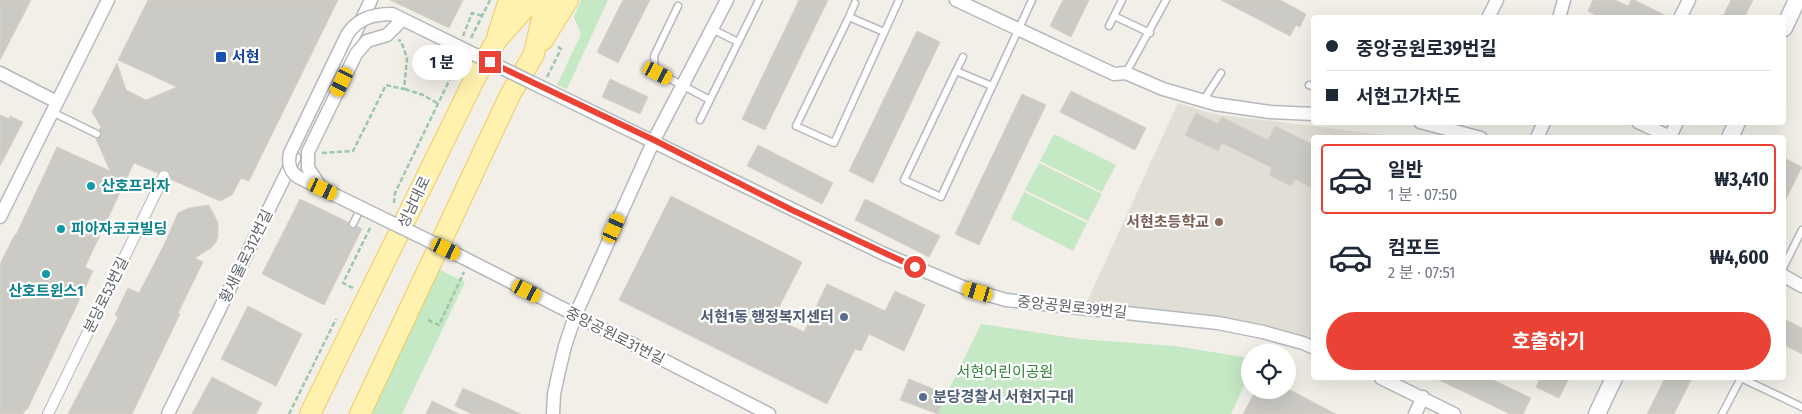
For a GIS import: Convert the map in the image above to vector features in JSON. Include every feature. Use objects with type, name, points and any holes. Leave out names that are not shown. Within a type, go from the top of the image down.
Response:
[{"type":"main road","points":[[496,41],[509,0]]},
{"type":"main road","name":"성남대로","points":[[310,414],[475,78],[496,41],[532,0]]},
{"type":"main road","points":[[534,54],[546,0]]},
{"type":"main road","points":[[360,414],[510,95],[568,0]]},
{"type":"street","points":[[0,217],[108,0]]},
{"type":"street","name":"황새울로312번길","points":[[168,414],[372,0]]},
{"type":"street","points":[[553,414],[554,394],[564,346],[575,316],[654,140],[727,0]]},
{"type":"street","points":[[956,0],[1114,74],[1126,73],[1163,89],[1203,101],[1243,109],[1311,114]]},
{"type":"street","points":[[1490,15],[1497,0]]},
{"type":"street","points":[[1560,15],[1564,0]]},
{"type":"street","points":[[1682,15],[1689,0]]},
{"type":"street","points":[[1786,24],[1797,0]]},
{"type":"street","name":"중앙공원로31번길","points":[[403,19],[392,14],[376,15],[362,20],[350,29],[290,153],[288,163],[294,174],[462,257],[769,414]]},
{"type":"street","points":[[323,189],[308,168],[308,152],[359,50],[367,41],[387,35],[403,19]]},
{"type":"street","name":"중앙공원로39번길","points":[[403,19],[545,82],[654,140],[846,236],[965,288],[1006,300],[1218,323],[1303,343],[1311,347]]},
{"type":"street","points":[[0,73],[55,107]]},
{"type":"street","points":[[1431,125],[1470,135]]},
{"type":"street","points":[[1645,125],[1668,135]]},
{"type":"street","name":"분당로53번길","points":[[48,414],[164,176]]},
{"type":"street","points":[[1786,277],[1802,286]]},
{"type":"street","points":[[1385,380],[1454,414]]},
{"type":"street","points":[[1597,414],[1613,380]]},
{"type":"street","points":[[1415,414],[1423,397]]},
{"type":"lane","points":[[700,120],[759,0]]},
{"type":"lane","points":[[855,3],[796,126],[834,143],[899,0]]},
{"type":"lane","points":[[963,57],[904,180],[941,197],[1032,0]]},
{"type":"lane","points":[[1109,26],[1122,0]]},
{"type":"lane","points":[[1126,73],[1150,33],[1166,0]]},
{"type":"lane","points":[[678,6],[654,56],[655,68],[658,73],[710,100]]},
{"type":"lane","points":[[1114,16],[1150,33]]},
{"type":"lane","points":[[849,17],[884,32]]},
{"type":"lane","points":[[712,29],[738,42]]},
{"type":"lane","points":[[956,71],[992,86]]},
{"type":"lane","points":[[1203,101],[1221,73]]},
{"type":"lane","points":[[55,107],[97,134]]},
{"type":"lane","points":[[353,224],[361,208]]},
{"type":"lane","points":[[1786,262],[1802,230]]},
{"type":"lane","points":[[1722,414],[1740,380]]},
{"type":"lane","points":[[1745,380],[1802,407]]},
{"type":"path","points":[[462,37],[472,12],[483,16]]},
{"type":"path","points":[[392,37],[400,41],[407,58],[404,89]]},
{"type":"path","points":[[545,82],[561,49]]},
{"type":"path","points":[[295,155],[353,151],[386,85],[423,95],[438,103]]},
{"type":"path","points":[[352,288],[343,283],[371,226]]},
{"type":"path","points":[[428,320],[439,325],[465,270]]},
{"type":"shaded area","name":"서현초등학교","points":[[1178,103],[1213,114],[1382,135],[1311,135],[1311,342],[1085,306]]},
{"type":"green space","points":[[581,0],[608,0],[567,89],[557,85],[581,34],[574,17]]},
{"type":"green space","points":[[1054,134],[1116,165],[1102,192],[1040,161]]},
{"type":"green space","points":[[1039,163],[1102,194],[1088,221],[1025,190]]},
{"type":"green space","points":[[1024,192],[1087,223],[1073,251],[1011,219]]},
{"type":"green space","points":[[436,268],[465,282],[402,414],[367,414]]},
{"type":"green space","name":"서현어린이공원","points":[[981,324],[1080,339],[1174,346],[1241,357],[1241,392],[1231,414],[937,414]]},
{"type":"building","points":[[0,0],[31,0],[0,60]]},
{"type":"building","points":[[148,0],[338,0],[249,181],[241,178],[232,195],[220,201],[170,179],[170,173],[167,170],[161,170],[158,173],[134,163],[85,267],[93,271],[27,410],[23,414],[0,414],[0,264],[16,235],[57,147],[110,171],[96,139],[102,136],[99,130],[101,127],[92,112],[117,63],[126,90],[146,100],[177,87],[118,60]]},
{"type":"building","points":[[390,0],[463,0],[449,28]]},
{"type":"building","points":[[623,0],[650,0],[618,63],[597,52]]},
{"type":"building","points":[[799,0],[828,0],[765,130],[742,119]]},
{"type":"building","points":[[1063,0],[1089,0],[1071,37],[1050,26]]},
{"type":"building","points":[[1221,0],[1280,0],[1306,14],[1300,27],[1296,25],[1290,36]]},
{"type":"building","points":[[1593,0],[1615,0],[1628,6],[1631,0],[1634,0],[1665,15],[1595,15],[1588,11]]},
{"type":"building","points":[[1731,0],[1753,0],[1746,15],[1724,15]]},
{"type":"building","points":[[917,31],[940,42],[873,183],[849,171]]},
{"type":"building","points":[[610,79],[648,97],[640,114],[602,97]]},
{"type":"building","points":[[1071,91],[1146,128],[1135,150],[1060,112]]},
{"type":"building","points":[[1022,94],[1046,105],[979,245],[955,234]]},
{"type":"building","points":[[1196,113],[1218,124],[1222,117],[1268,140],[1275,126],[1311,144],[1311,187],[1295,179],[1291,186],[1269,175],[1272,168],[1222,143],[1218,151],[1185,135]]},
{"type":"building","points":[[0,115],[9,119],[10,116],[23,122],[0,166]]},
{"type":"building","points":[[758,145],[833,183],[822,204],[747,166]]},
{"type":"building","points":[[1786,159],[1802,167],[1786,199]]},
{"type":"building","points":[[671,196],[802,262],[774,317],[804,332],[827,284],[885,311],[895,291],[925,305],[904,351],[869,334],[861,351],[855,349],[827,404],[619,300]]},
{"type":"building","points":[[300,199],[348,222],[351,229],[357,226],[362,229],[324,305],[262,274]]},
{"type":"building","points":[[865,199],[940,236],[929,257],[855,220]]},
{"type":"building","points":[[209,205],[218,223],[216,242],[211,248],[195,258],[203,262],[132,414],[68,414],[118,317],[115,315],[128,288],[139,293],[178,213],[189,208]]},
{"type":"building","points":[[248,306],[302,334],[276,386],[221,359]]},
{"type":"building","points":[[1786,320],[1802,328],[1802,354],[1786,346]]},
{"type":"building","points":[[212,377],[262,403],[256,414],[192,414]]},
{"type":"building","name":"분당경찰서 서현지구대","points":[[909,379],[946,394],[938,414],[900,400]]},
{"type":"building","points":[[1439,380],[1493,380],[1531,398],[1523,414],[1510,414]]},
{"type":"building","points":[[1539,380],[1568,380],[1559,398],[1536,387]]},
{"type":"building","points":[[1664,380],[1691,380],[1674,414],[1647,414]]},
{"type":"building","points":[[463,388],[521,414],[472,414],[455,406]]},
{"type":"building","points":[[1296,393],[1336,414],[1243,414],[1251,399],[1296,399]]},
{"type":"building","points":[[432,401],[459,414],[426,414]]},
{"type":"place","name":"서현","points":[[221,57]]},
{"type":"place","name":"산호프라자","points":[[91,186]]},
{"type":"place","name":"서현초등학교","points":[[1219,222]]},
{"type":"place","name":"피아자코코빌딩","points":[[61,229]]},
{"type":"place","name":"산호트윈스1","points":[[46,274]]},
{"type":"place","name":"서현1동 행정복지센터","points":[[844,317]]},
{"type":"place","name":"분당경찰서 서현지구대","points":[[923,397]]},
{"type":"route","points":[[490,62],[654,140],[792,210],[915,267]]}]
